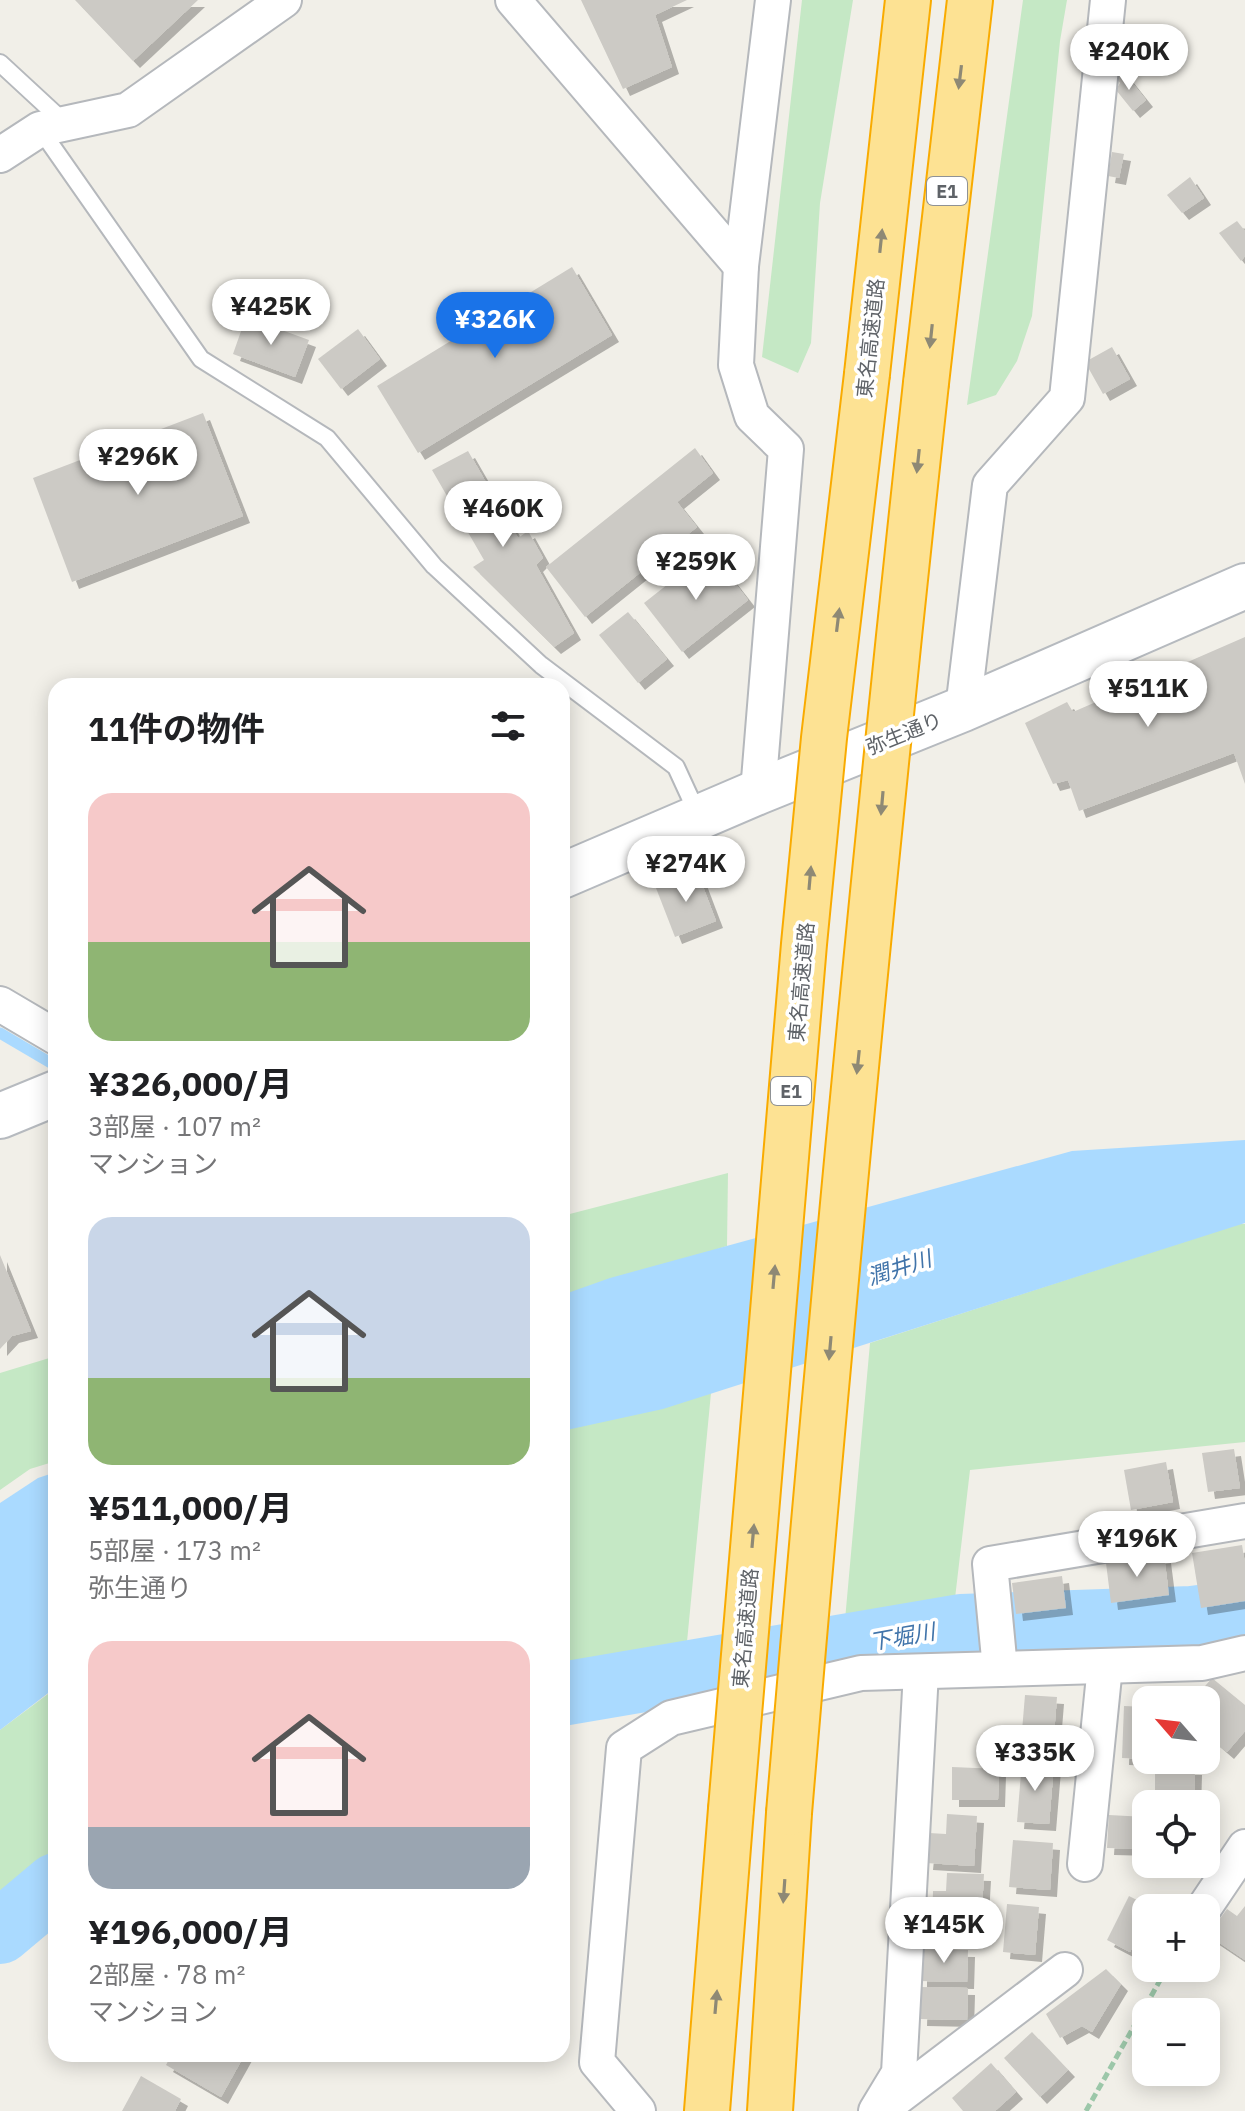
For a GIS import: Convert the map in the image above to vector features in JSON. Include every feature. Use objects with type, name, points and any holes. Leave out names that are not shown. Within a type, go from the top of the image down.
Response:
[{"type":"highway","name":"東名高速道路","points":[[708,2095],[804,944],[824,738],[908,0]]},
{"type":"highway","name":"E1","points":[[771,2094],[789,1813],[889,717],[970,0]]},
{"type":"street","points":[[0,155],[53,127],[128,110],[284,0]]},
{"type":"street","points":[[513,0],[741,266]]},
{"type":"street","points":[[758,792],[786,449],[752,416],[736,365],[741,266],[773,0]]},
{"type":"street","points":[[963,709],[990,485],[1067,398],[1108,0]]},
{"type":"street","name":"弥生通り","points":[[570,873],[963,709],[1245,586]]},
{"type":"street","points":[[0,1004],[48,1032]]},
{"type":"street","points":[[0,1116],[48,1096]]},
{"type":"street","points":[[999,1661],[990,1564],[1245,1521]]},
{"type":"street","points":[[638,2111],[597,2062],[624,1748],[671,1718],[861,1673],[921,1672],[999,1661],[1105,1666],[1202,1663],[1245,1653]]},
{"type":"street","points":[[1085,1864],[1105,1666]]},
{"type":"street","points":[[878,2111],[899,2073],[921,1672]]},
{"type":"street","points":[[1213,1894],[1245,1847]]},
{"type":"street","points":[[878,2111],[1065,1970]]},
{"type":"lane","points":[[0,63],[53,127],[201,359],[327,438],[434,566],[558,678]]},
{"type":"lane","points":[[570,687],[676,767],[700,818]]},
{"type":"path","points":[[1086,2111],[1159,1982]]},
{"type":"green space","points":[[802,0],[853,0],[820,203],[811,343],[798,373],[762,357]]},
{"type":"green space","points":[[1023,0],[1067,0],[1060,41],[1032,316],[1017,361],[996,395],[967,405]]},
{"type":"green space","points":[[728,1173],[727,1246],[570,1297],[570,1214]]},
{"type":"green space","points":[[1245,1224],[1245,1442],[970,1470],[954,1607],[845,1620],[870,1343]]},
{"type":"green space","points":[[48,1358],[48,1463],[30,1469],[0,1490],[0,1373]]},
{"type":"green space","points":[[711,1393],[684,1673],[570,1686],[570,1426]]},
{"type":"green space","points":[[48,1694],[48,1873],[0,1916],[0,1730]]},
{"type":"water","name":"潤井川","points":[[1245,1140],[1245,1223],[663,1409],[570,1429],[570,1292],[610,1278],[1072,1151]]},
{"type":"water","points":[[48,1475],[48,1693],[0,1730],[0,1503]]},
{"type":"building","points":[[75,0],[198,0],[133,61]]},
{"type":"building","points":[[581,0],[687,0],[655,15],[672,67],[623,89]]},
{"type":"building","points":[[1122,70],[1146,100],[1133,111],[1116,90],[1120,83],[1115,76]]},
{"type":"building","points":[[1112,152],[1124,154],[1119,178],[1108,176]]},
{"type":"building","points":[[1190,177],[1204,198],[1182,213],[1167,195]]},
{"type":"building","points":[[1237,221],[1245,231],[1245,256],[1241,261],[1219,233]]},
{"type":"building","points":[[572,267],[612,335],[418,453],[377,386]]},
{"type":"building","points":[[246,317],[309,340],[295,377],[233,354]]},
{"type":"building","points":[[358,329],[380,359],[341,389],[318,359]]},
{"type":"building","points":[[1112,347],[1130,379],[1103,394],[1085,362]]},
{"type":"building","points":[[203,413],[243,516],[72,582],[33,478]]},
{"type":"building","points":[[695,448],[713,473],[677,502],[697,527],[585,617],[546,567]]},
{"type":"building","points":[[468,451],[518,538],[528,531],[543,558],[536,565],[574,633],[554,647],[473,567],[484,560],[432,470]]},
{"type":"building","points":[[710,551],[748,600],[682,652],[644,603]]},
{"type":"building","points":[[628,612],[667,659],[638,683],[599,635]]},
{"type":"building","points":[[1245,637],[1245,784],[1234,753],[1079,811],[1068,780],[1053,784],[1025,723],[1067,702],[1073,712]]},
{"type":"building","points":[[697,871],[716,921],[675,937],[656,888]]},
{"type":"building","points":[[0,1255],[31,1331],[12,1336],[0,1349]]},
{"type":"building","points":[[1234,1449],[1240,1488],[1208,1492],[1202,1453]]},
{"type":"building","points":[[1166,1462],[1173,1502],[1131,1510],[1124,1470]]},
{"type":"building","points":[[1242,1545],[1245,1601],[1201,1608],[1192,1553]]},
{"type":"building","points":[[1164,1556],[1169,1595],[1111,1603],[1106,1563]]},
{"type":"building","points":[[1062,1576],[1066,1608],[1016,1614],[1012,1583]]},
{"type":"building","points":[[1212,1678],[1245,1705],[1245,1731],[1227,1752],[1220,1746],[1220,1686],[1205,1686]]},
{"type":"building","points":[[1025,1695],[1057,1697],[1052,1758],[1020,1755]]},
{"type":"building","points":[[1124,1706],[1132,1706],[1132,1758],[1122,1758]]},
{"type":"building","points":[[1022,1761],[1054,1764],[1049,1824],[1017,1822]]},
{"type":"building","points":[[952,1767],[999,1769],[998,1800],[952,1800]]},
{"type":"building","points":[[1155,1774],[1195,1774],[1194,1790],[1155,1790]]},
{"type":"building","points":[[947,1814],[977,1816],[974,1866],[926,1863],[929,1833],[946,1834]]},
{"type":"building","points":[[1109,1815],[1132,1816],[1132,1849],[1107,1848]]},
{"type":"building","points":[[1013,1840],[1053,1843],[1050,1890],[1009,1887]]},
{"type":"building","points":[[947,1873],[984,1874],[981,1925],[932,1922],[933,1891],[946,1891]]},
{"type":"building","points":[[1129,1896],[1132,1898],[1130,1952],[1107,1940]]},
{"type":"building","points":[[1007,1904],[1039,1907],[1035,1955],[1003,1952]]},
{"type":"building","points":[[1245,1906],[1245,1960],[1220,1943],[1220,1919],[1227,1909],[1237,1916]]},
{"type":"building","points":[[920,1949],[968,1950],[967,1982],[920,1981]]},
{"type":"building","points":[[1106,1969],[1121,1984],[1092,2032],[1082,2026],[1060,2038],[1046,2014]]},
{"type":"building","points":[[921,1987],[968,1988],[967,2020],[920,2019]]},
{"type":"building","points":[[1032,2032],[1068,2070],[1040,2097],[1004,2058]]},
{"type":"building","points":[[168,2062],[241,2062],[221,2097],[166,2065]]},
{"type":"building","points":[[991,2063],[1016,2092],[995,2111],[963,2111],[952,2098]]},
{"type":"building","points":[[141,2076],[181,2099],[175,2111],[122,2111]]},
{"type":"waterway","points":[[0,1033],[48,1061]]},
{"type":"waterway","name":"下堀川","points":[[570,1693],[961,1626],[1192,1618],[1245,1611]]},
{"type":"waterway","name":"下堀川","points":[[0,1932],[48,1892]]}]
